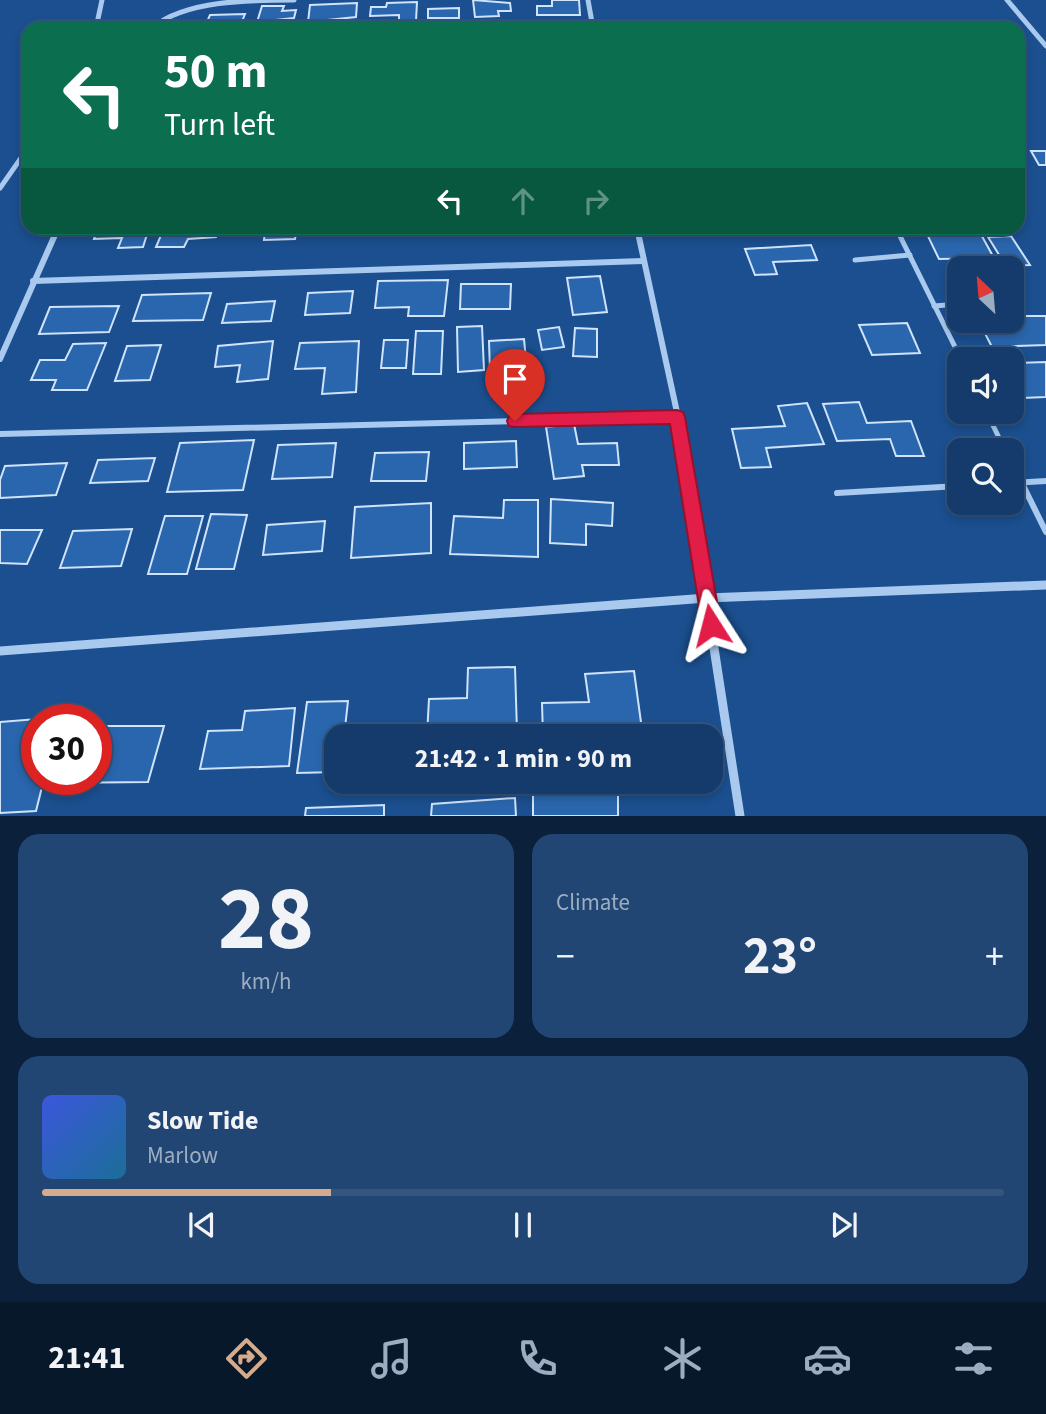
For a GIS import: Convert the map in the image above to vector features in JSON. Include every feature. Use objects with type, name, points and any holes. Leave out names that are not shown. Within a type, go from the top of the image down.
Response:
[{"type":"street","points":[[98,21],[102,0]]},
{"type":"street","points":[[158,21],[163,14],[185,5],[294,0]]},
{"type":"street","points":[[588,0],[592,21]]},
{"type":"street","points":[[1007,0],[1025,21]]},
{"type":"street","points":[[1025,21],[1046,46]]},
{"type":"street","points":[[0,188],[21,158]]},
{"type":"street","points":[[0,359],[55,235]]},
{"type":"street","points":[[638,235],[677,417],[740,816]]},
{"type":"street","points":[[33,281],[643,261]]},
{"type":"street","points":[[0,434],[677,417]]},
{"type":"street","points":[[0,651],[707,598],[1046,585]]},
{"type":"lane","points":[[899,235],[955,347]]},
{"type":"lane","points":[[855,260],[909,255]]},
{"type":"lane","points":[[934,306],[947,305]]},
{"type":"lane","points":[[1024,482],[1046,481]]},
{"type":"lane","points":[[1024,486],[1046,532]]},
{"type":"lane","points":[[837,493],[947,487]]},
{"type":"building","points":[[473,0],[510,3],[511,11],[498,11],[499,16],[475,17]]},
{"type":"building","points":[[552,0],[579,0],[580,15],[537,15],[537,6],[552,6]]},
{"type":"building","points":[[417,2],[416,21],[399,21],[399,15],[370,16],[371,7],[386,7],[387,3]]},
{"type":"building","points":[[357,3],[356,17],[308,21],[310,5]]},
{"type":"building","points":[[262,6],[284,6],[282,11],[296,10],[294,18],[257,21]]},
{"type":"building","points":[[459,8],[459,18],[428,18],[428,9]]},
{"type":"building","points":[[245,14],[242,21],[207,21],[210,15]]},
{"type":"building","points":[[1031,151],[1046,151],[1046,165],[1039,165]]},
{"type":"building","points":[[95,235],[147,235],[143,247],[118,248],[122,238],[94,239]]},
{"type":"building","points":[[161,235],[216,235],[188,239],[184,247],[156,247]]},
{"type":"building","points":[[265,235],[296,235],[295,239],[264,240]]},
{"type":"building","points":[[927,235],[981,235],[993,256],[947,256],[947,259],[939,259]]},
{"type":"building","points":[[1011,236],[1030,265],[1024,265],[1024,256],[1000,256],[988,237]]},
{"type":"building","points":[[811,245],[817,260],[773,262],[777,274],[755,275],[745,249]]},
{"type":"building","points":[[600,276],[607,312],[573,315],[567,278]]},
{"type":"building","points":[[448,280],[444,316],[408,316],[409,307],[375,308],[378,281]]},
{"type":"building","points":[[461,284],[511,284],[510,309],[460,309]]},
{"type":"building","points":[[353,291],[350,313],[305,315],[308,293]]},
{"type":"building","points":[[211,293],[203,320],[133,321],[142,295]]},
{"type":"building","points":[[275,301],[271,321],[222,323],[227,304]]},
{"type":"building","points":[[119,306],[109,332],[39,334],[50,307]]},
{"type":"building","points":[[1024,316],[1046,316],[1046,345],[992,347],[985,333],[1024,333]]},
{"type":"building","points":[[907,323],[920,353],[872,355],[859,325]]},
{"type":"building","points":[[482,326],[484,370],[458,372],[457,327]]},
{"type":"building","points":[[559,327],[564,347],[542,350],[538,330]]},
{"type":"building","points":[[575,328],[597,329],[597,357],[573,356]]},
{"type":"building","points":[[416,331],[443,331],[441,374],[413,374]]},
{"type":"building","points":[[524,339],[527,370],[490,372],[489,341]]},
{"type":"building","points":[[384,340],[408,340],[406,368],[381,368]]},
{"type":"building","points":[[273,341],[268,379],[237,382],[240,365],[215,367],[218,346]]},
{"type":"building","points":[[359,341],[356,392],[322,394],[325,368],[295,369],[300,343]]},
{"type":"building","points":[[106,343],[87,390],[52,390],[56,380],[31,380],[40,360],[65,360],[73,344]]},
{"type":"building","points":[[161,345],[150,380],[115,381],[127,346]]},
{"type":"building","points":[[1046,362],[1046,397],[1024,398],[1024,363]]},
{"type":"building","points":[[859,402],[867,423],[911,421],[924,456],[896,456],[890,439],[837,441],[823,404]]},
{"type":"building","points":[[807,403],[824,444],[766,448],[771,467],[741,468],[732,429],[785,426],[778,406]]},
{"type":"building","points":[[574,424],[578,444],[617,443],[619,465],[582,465],[584,476],[554,479],[546,427]]},
{"type":"building","points":[[254,440],[243,490],[167,492],[180,443]]},
{"type":"building","points":[[516,441],[517,467],[464,469],[464,443]]},
{"type":"building","points":[[336,443],[332,477],[272,479],[278,445]]},
{"type":"building","points":[[429,452],[426,481],[371,481],[375,453]]},
{"type":"building","points":[[155,458],[148,481],[90,483],[98,460]]},
{"type":"building","points":[[67,463],[56,495],[0,498],[0,480],[5,466]]},
{"type":"building","points":[[551,499],[613,503],[612,526],[586,524],[586,545],[550,543]]},
{"type":"building","points":[[504,500],[538,500],[538,557],[450,554],[454,516],[503,518]]},
{"type":"building","points":[[431,503],[431,553],[351,558],[355,507]]},
{"type":"building","points":[[211,514],[247,515],[234,569],[196,569]]},
{"type":"building","points":[[165,516],[203,516],[187,574],[148,574]]},
{"type":"building","points":[[325,521],[322,551],[263,555],[267,525]]},
{"type":"building","points":[[132,529],[121,566],[60,568],[73,531]]},
{"type":"building","points":[[0,530],[42,530],[27,564],[0,563]]},
{"type":"building","points":[[515,667],[517,724],[428,724],[429,699],[467,698],[468,668]]},
{"type":"building","points":[[634,671],[641,724],[543,724],[542,703],[589,702],[585,674]]},
{"type":"building","points":[[348,701],[345,724],[324,724],[324,772],[297,773],[307,702]]},
{"type":"building","points":[[295,708],[289,766],[200,769],[208,731],[242,730],[245,711]]},
{"type":"building","points":[[21,720],[21,795],[40,795],[36,811],[0,813],[0,722]]},
{"type":"building","points":[[112,726],[164,726],[148,782],[112,782]]},
{"type":"building","points":[[533,794],[618,794],[618,816],[533,816]]},
{"type":"building","points":[[515,798],[516,816],[431,816],[432,804]]},
{"type":"building","points":[[384,805],[384,816],[305,816],[306,808]]},
{"type":"route","points":[[515,421],[677,417],[711,625]]}]
